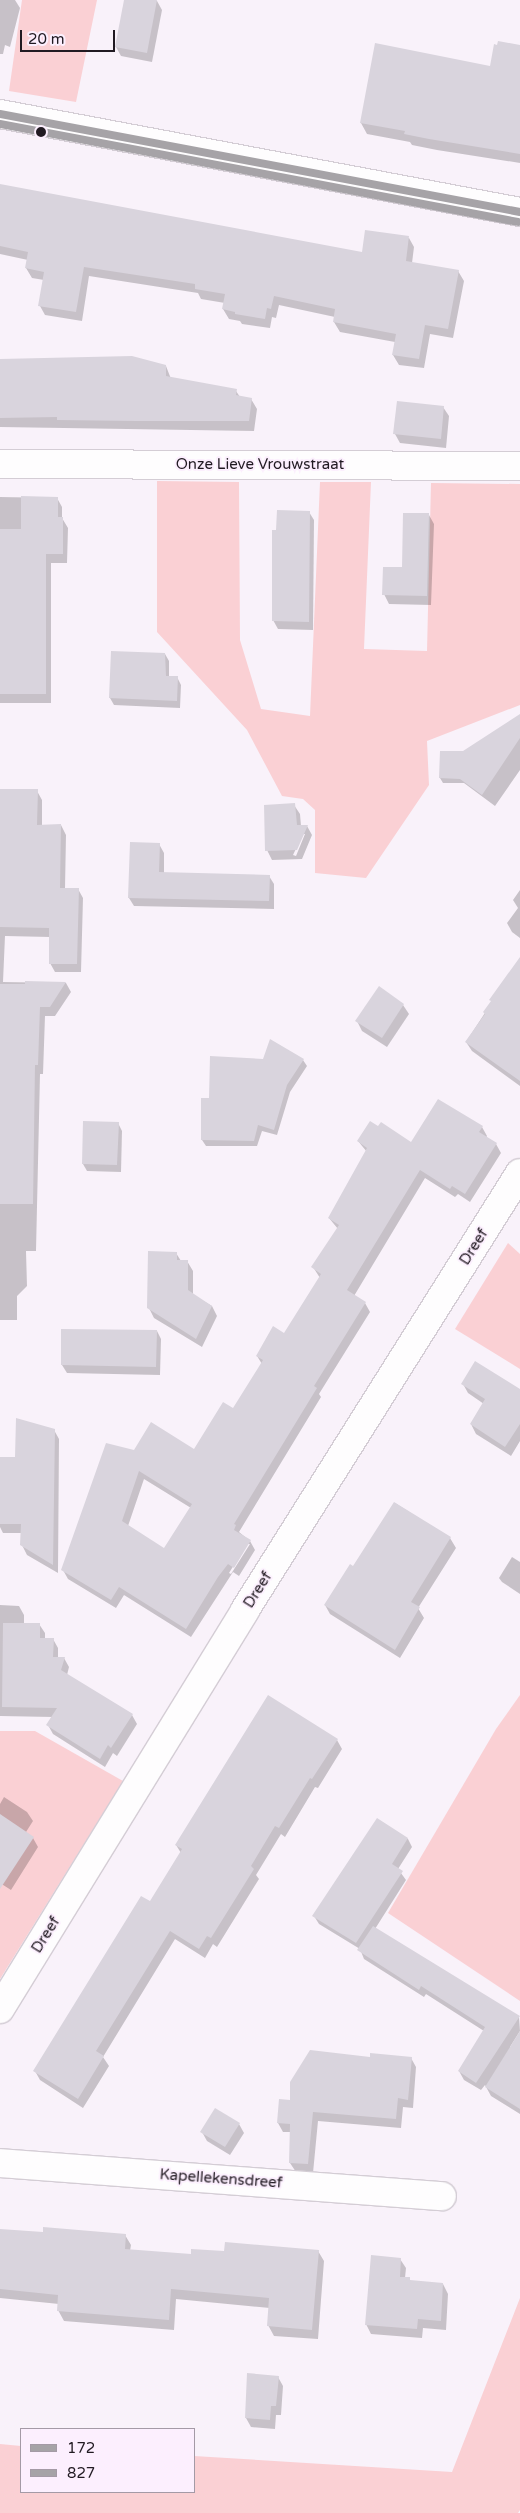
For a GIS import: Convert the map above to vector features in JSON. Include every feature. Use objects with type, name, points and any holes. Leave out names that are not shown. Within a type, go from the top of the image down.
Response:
[{"type":"street","points":[[0,114],[520,212]]},
{"type":"street","name":"Onze Lieve Vrouwstraat","points":[[0,464],[520,466]]},
{"type":"street","name":"Dreef","points":[[0,2009],[245,1610],[520,1173]]},
{"type":"street","name":"Kapellekensdreef","points":[[0,2163],[442,2196]]},
{"type":"shaded area","points":[[22,0],[97,0],[76,102],[9,91]]},
{"type":"shaded area","points":[[157,481],[239,482],[240,640],[261,709],[310,716],[320,482],[371,482],[364,649],[427,651],[431,483],[520,484],[520,705],[427,741],[429,785],[366,878],[315,873],[315,810],[303,799],[282,796],[247,730],[157,632]]},
{"type":"shaded area","points":[[508,1243],[520,1254],[520,1369],[455,1329]]},
{"type":"shaded area","points":[[520,1695],[520,2001],[388,1913],[496,1729]]},
{"type":"shaded area","points":[[0,1731],[35,1731],[123,1781],[0,1979]]},
{"type":"shaded area","points":[[520,2298],[520,2510],[518,2513],[0,2513],[0,2444],[20,2446],[20,2493],[195,2493],[195,2456],[452,2472]]},
{"type":"building","points":[[124,0],[157,0],[147,53],[115,47]]},
{"type":"building","points":[[498,41],[520,45],[520,154],[429,139],[404,134],[405,131],[360,123],[375,43],[490,66],[494,44],[497,45]]},
{"type":"building","points":[[0,184],[362,252],[365,230],[409,236],[406,261],[459,270],[448,329],[425,325],[419,359],[392,355],[396,334],[333,322],[335,309],[274,296],[271,309],[267,308],[265,319],[235,314],[235,312],[222,309],[225,294],[195,289],[195,284],[84,267],[76,312],[38,306],[44,272],[25,268],[28,252],[0,246]]},
{"type":"building","points":[[132,356],[166,365],[166,376],[237,389],[236,395],[252,398],[249,421],[57,420],[57,417],[0,418],[0,359]]},
{"type":"building","points":[[397,401],[444,406],[441,439],[393,434]]},
{"type":"building","points":[[21,496],[58,497],[58,517],[63,517],[63,554],[46,554],[46,694],[0,694],[0,529],[21,529]]},
{"type":"building","points":[[277,510],[310,511],[309,622],[272,621],[272,530],[276,530]]},
{"type":"building","points":[[403,513],[429,513],[427,596],[382,595],[383,567],[402,567]]},
{"type":"building","points":[[111,651],[165,653],[166,676],[178,676],[177,701],[109,698]]},
{"type":"building","points":[[520,714],[520,738],[482,795],[460,779],[439,778],[440,751],[463,751]]},
{"type":"building","points":[[0,789],[38,789],[37,825],[61,824],[60,888],[79,888],[77,964],[49,964],[49,928],[0,927]]},
{"type":"building","points":[[295,803],[297,825],[308,825],[297,850],[265,851],[264,805]]},
{"type":"building","points":[[130,842],[160,843],[159,872],[270,875],[269,901],[128,898]]},
{"type":"building","points":[[520,957],[520,1081],[465,1042],[485,1014],[483,1012],[491,1001],[489,1000]]},
{"type":"building","points":[[25,981],[66,982],[50,1007],[40,1007],[38,1065],[35,1065],[33,1204],[0,1204],[0,984],[25,984]]},
{"type":"building","points":[[379,986],[404,1004],[382,1038],[355,1021]]},
{"type":"building","points":[[270,1039],[304,1059],[287,1085],[274,1130],[258,1125],[254,1141],[201,1140],[201,1098],[209,1098],[210,1056],[263,1059]]},
{"type":"building","points":[[438,1099],[483,1126],[479,1132],[497,1143],[465,1194],[452,1186],[450,1189],[420,1170],[347,1290],[366,1302],[314,1386],[317,1388],[234,1524],[236,1525],[234,1530],[251,1540],[234,1568],[228,1564],[218,1577],[186,1629],[119,1587],[111,1600],[61,1570],[106,1443],[134,1450],[151,1422],[194,1449],[223,1402],[233,1408],[263,1360],[256,1356],[273,1326],[284,1333],[321,1274],[311,1267],[339,1225],[328,1218],[367,1148],[357,1141],[370,1121],[378,1126],[381,1122],[411,1142]],"holes":[[[139,1471],[192,1504],[164,1548],[122,1521]]]},
{"type":"building","points":[[83,1121],[119,1122],[117,1165],[82,1164]]},
{"type":"building","points":[[148,1251],[177,1252],[177,1260],[188,1260],[188,1290],[212,1306],[196,1339],[147,1308]]},
{"type":"building","points":[[61,1329],[157,1330],[156,1367],[61,1365]]},
{"type":"building","points":[[475,1361],[520,1389],[520,1424],[505,1447],[470,1424],[485,1399],[461,1384]]},
{"type":"building","points":[[16,1418],[55,1429],[53,1565],[20,1545],[21,1524],[0,1524],[0,1457],[15,1457]]},
{"type":"building","points":[[394,1502],[451,1537],[411,1602],[420,1607],[395,1650],[324,1605],[350,1564],[353,1566]]},
{"type":"building","points":[[3,1623],[40,1623],[40,1638],[54,1638],[53,1657],[65,1657],[61,1670],[133,1714],[111,1748],[108,1745],[100,1759],[46,1725],[57,1708],[2,1707]]},
{"type":"building","points":[[268,1695],[338,1739],[312,1779],[310,1778],[279,1828],[275,1826],[251,1866],[254,1869],[211,1938],[207,1936],[199,1949],[170,1931],[96,2051],[104,2056],[78,2099],[33,2071],[141,1896],[150,1901],[182,1849],[175,1845]]},
{"type":"building","points":[[0,1814],[34,1837],[0,1889]]},
{"type":"building","points":[[377,1818],[408,1838],[392,1864],[403,1871],[356,1943],[312,1916]]},
{"type":"building","points":[[373,1926],[520,2016],[476,2083],[458,2071],[485,2027],[421,1986],[419,1990],[357,1950]]},
{"type":"building","points":[[520,2031],[520,2109],[485,2087]]},
{"type":"building","points":[[310,2050],[370,2057],[370,2053],[412,2057],[408,2100],[398,2098],[396,2119],[313,2112],[308,2164],[289,2163],[290,2124],[277,2123],[279,2099],[290,2100],[290,2082]]},
{"type":"building","points":[[215,2108],[240,2123],[225,2147],[200,2132]]},
{"type":"building","points":[[43,2227],[126,2234],[125,2249],[191,2254],[191,2249],[224,2251],[225,2242],[319,2250],[312,2330],[267,2326],[269,2298],[171,2289],[169,2320],[57,2311],[58,2295],[0,2289],[0,2229],[43,2232]]},
{"type":"building","points":[[371,2255],[401,2258],[400,2277],[410,2277],[410,2280],[443,2283],[441,2321],[418,2319],[417,2329],[365,2325]]},
{"type":"building","points":[[247,2373],[279,2376],[276,2406],[271,2406],[270,2420],[245,2418]]},
{"type":"transit line","name":"172","points":[[0,114],[520,212]]},
{"type":"transit line","name":"827","points":[[0,124],[518,222]]}]
